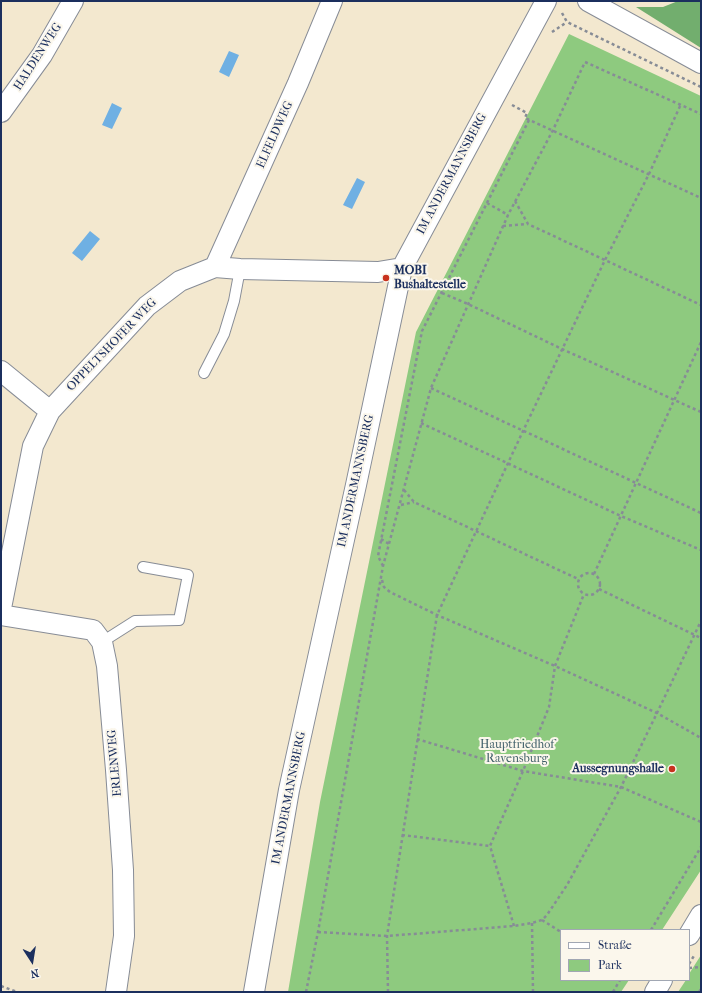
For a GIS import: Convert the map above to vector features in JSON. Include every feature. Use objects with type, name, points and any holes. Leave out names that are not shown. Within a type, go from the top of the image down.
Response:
[{"type":"street","name":"HALDENWEG","points":[[1,112],[42,55],[73,1]]},
{"type":"street","name":"ELFELDWEG","points":[[215,267],[298,84],[332,1]]},
{"type":"street","points":[[588,1],[701,63]]},
{"type":"street","name":"IM ANDERMANNSBERG","points":[[254,992],[289,790],[402,268],[554,6]]},
{"type":"street","name":"OPPELTSHOFER WEG","points":[[1,608],[33,446],[50,411],[147,306],[180,281],[215,267],[240,269],[378,272],[402,268]]},
{"type":"street","points":[[1,371],[50,411]]},
{"type":"street","points":[[1,615],[93,630],[102,642]]},
{"type":"street","name":"ERLENWEG","points":[[102,642],[107,666],[123,870],[124,936],[116,992]]},
{"type":"street","points":[[690,933],[701,915]]},
{"type":"street","points":[[655,992],[661,981]]},
{"type":"lane","points":[[204,373],[224,334],[234,301],[240,269]]},
{"type":"lane","points":[[102,642],[135,621],[179,620],[188,575],[143,567]]},
{"type":"path","points":[[554,6],[567,22],[701,87]]},
{"type":"path","points":[[306,992],[382,580],[383,566],[431,388],[503,226],[553,130],[585,62],[701,114]]},
{"type":"path","points":[[510,104],[527,114],[525,118],[701,198]]},
{"type":"path","points":[[388,992],[387,936],[437,615],[475,531],[605,260],[649,174],[681,104]]},
{"type":"path","points":[[383,566],[378,556],[422,331],[530,120]]},
{"type":"path","points":[[515,201],[528,224]]},
{"type":"path","points":[[487,204],[508,215]]},
{"type":"path","points":[[503,226],[528,224],[701,305]]},
{"type":"path","points":[[442,293],[701,412]]},
{"type":"path","points":[[594,574],[701,342]]},
{"type":"path","points":[[431,388],[701,513]]},
{"type":"path","points":[[421,423],[621,516],[701,550]]},
{"type":"path","points":[[404,490],[414,502],[578,579]]},
{"type":"path","points":[[400,506],[414,502]]},
{"type":"path","points":[[381,539],[389,544]]},
{"type":"path","points":[[585,574],[594,574],[599,579],[599,589],[592,595],[584,594],[578,587],[578,579],[585,574]]},
{"type":"path","points":[[382,580],[384,587],[390,592],[437,615],[555,666],[657,714],[701,738]]},
{"type":"path","points":[[599,589],[701,638]]},
{"type":"path","points":[[514,926],[490,846],[523,771],[549,706],[555,666],[584,594]]},
{"type":"path","points":[[318,932],[387,936],[514,926],[542,920],[567,885],[621,787],[701,621]]},
{"type":"path","points":[[417,739],[523,771],[621,787],[701,822]]},
{"type":"path","points":[[402,835],[490,846]]},
{"type":"path","points":[[652,929],[701,847]]},
{"type":"path","points":[[542,920],[560,931]]},
{"type":"path","points":[[532,923],[533,992]]},
{"type":"path","points":[[690,968],[701,967]]},
{"type":"path","points":[[613,992],[619,981]]},
{"type":"path","points":[[1,986],[17,992]]},
{"type":"green space","points":[[678,1],[701,1],[701,48],[636,7],[663,7]]},
{"type":"green space","name":"Hauptfriedhof Ravensburg","points":[[569,34],[701,96],[701,870],[663,929],[560,929],[560,981],[628,981],[621,992],[288,992],[320,802],[416,332]]},
{"type":"green space","points":[[701,955],[701,992],[678,992],[685,981],[690,981],[690,972]]},
{"type":"water","points":[[229,51],[239,55],[229,77],[219,72]]},
{"type":"water","points":[[112,103],[122,108],[112,129],[102,125]]},
{"type":"water","points":[[357,178],[365,182],[352,209],[343,205]]},
{"type":"water","points":[[90,231],[100,239],[82,261],[72,253]]},
{"type":"place","name":"MOBI Bushaltestelle","points":[[386,278]]},
{"type":"place","name":"Aussegnungshalle","points":[[672,769]]}]
